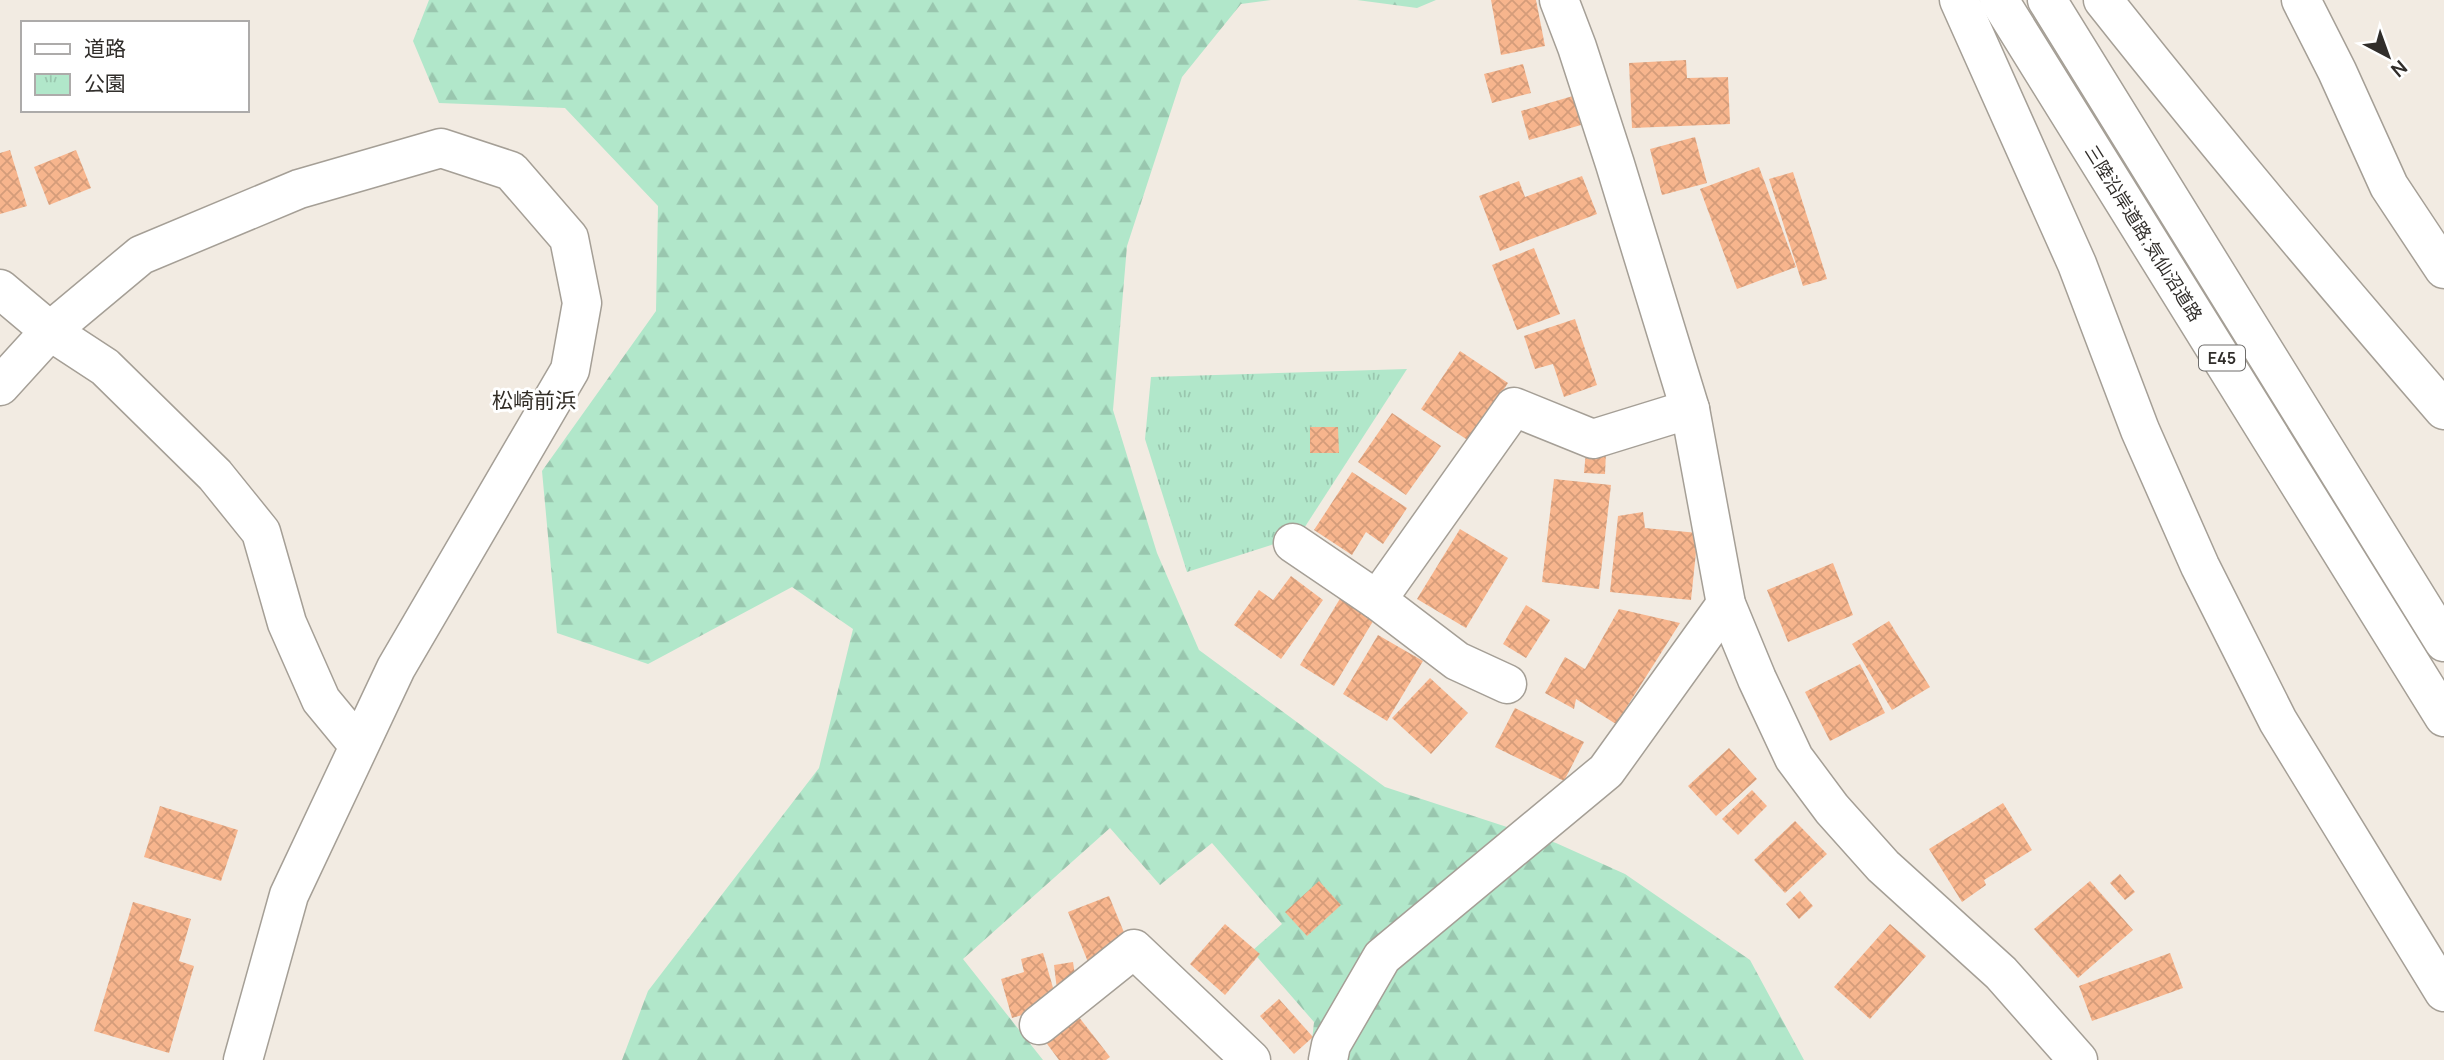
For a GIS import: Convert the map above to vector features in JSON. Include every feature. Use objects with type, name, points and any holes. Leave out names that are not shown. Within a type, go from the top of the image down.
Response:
[{"type":"main road","points":[[1559,0],[1615,164],[1690,409],[1726,604],[1794,758],[1832,809],[1883,866],[2001,973],[2078,1060]]},
{"type":"main road","points":[[1959,0],[2077,264],[2140,430],[2200,566],[2278,721],[2444,992]]},
{"type":"main road","name":"三陸沿岸道路;気仙沼道路","points":[[1998,0],[2444,717]]},
{"type":"main road","name":"E45","points":[[2047,0],[2444,642]]},
{"type":"main road","points":[[2103,0],[2343,294],[2444,410]]},
{"type":"main road","points":[[2301,0],[2337,71],[2389,186],[2444,269]]},
{"type":"main road","points":[[0,386],[50,331],[141,255],[299,189],[441,148],[511,171],[569,238],[582,303],[570,370],[396,668],[359,746],[289,895],[243,1060]]},
{"type":"main road","points":[[0,289],[50,331],[105,367],[215,475],[261,532],[287,623],[321,700],[359,746]]},
{"type":"main road","points":[[1377,600],[1514,407],[1593,439],[1690,409]]},
{"type":"main road","points":[[1293,543],[1377,600],[1457,661],[1507,684]]},
{"type":"main road","points":[[1328,1060],[1331,1045],[1382,957],[1606,771],[1726,604]]},
{"type":"main road","points":[[1039,1025],[1134,949],[1251,1060]]},
{"type":"green space","points":[[429,0],[1271,0],[1241,4],[1182,77],[1127,246],[1113,410],[1157,553],[1199,650],[1385,787],[1556,843],[1625,874],[1750,960],[1804,1060],[1310,1060],[1314,1022],[1252,951],[1282,924],[1212,843],[1160,885],[1110,828],[963,959],[1043,1060],[622,1060],[648,991],[819,768],[853,629],[792,587],[648,664],[557,633],[542,471],[656,311],[658,206],[565,108],[439,103],[413,41]]},
{"type":"green space","points":[[1357,0],[1436,0],[1417,8]]},
{"type":"green space","points":[[1407,369],[1299,536],[1187,572],[1145,439],[1151,377]]},
{"type":"building","points":[[1491,0],[1536,0],[1545,46],[1501,55]]},
{"type":"building","points":[[1686,60],[1687,78],[1728,77],[1730,124],[1632,128],[1629,63]]},
{"type":"building","points":[[1523,64],[1531,93],[1492,103],[1484,74]]},
{"type":"building","points":[[1573,96],[1581,125],[1529,140],[1521,111]]},
{"type":"building","points":[[1695,137],[1707,183],[1662,195],[1650,149]]},
{"type":"building","points":[[10,150],[27,206],[0,214],[0,153]]},
{"type":"building","points":[[76,150],[91,188],[49,205],[34,167]]},
{"type":"building","points":[[1759,167],[1796,267],[1737,289],[1700,189]]},
{"type":"building","points":[[1793,172],[1827,279],[1803,286],[1769,179]]},
{"type":"building","points":[[1582,176],[1597,214],[1500,251],[1479,196],[1519,181],[1525,197]]},
{"type":"building","points":[[1534,248],[1560,314],[1517,330],[1492,265]]},
{"type":"building","points":[[1575,319],[1597,385],[1564,397],[1553,364],[1535,369],[1524,336]]},
{"type":"building","points":[[1460,351],[1508,383],[1469,441],[1421,409]]},
{"type":"building","points":[[1392,413],[1441,446],[1406,495],[1358,462]]},
{"type":"building","points":[[1310,427],[1338,427],[1339,453],[1310,453]]},
{"type":"building","points":[[1586,451],[1606,452],[1605,474],[1584,473]]},
{"type":"building","points":[[1352,472],[1407,508],[1383,544],[1366,532],[1352,555],[1314,530]]},
{"type":"building","points":[[1554,479],[1611,485],[1599,589],[1542,582]]},
{"type":"building","points":[[1643,512],[1645,528],[1698,533],[1691,600],[1610,592],[1618,516]]},
{"type":"building","points":[[1460,529],[1508,558],[1466,628],[1417,599]]},
{"type":"building","points":[[1833,563],[1853,615],[1788,642],[1767,590]]},
{"type":"building","points":[[1291,576],[1323,600],[1281,659],[1234,625],[1259,590],[1273,600]]},
{"type":"building","points":[[1344,592],[1378,613],[1334,686],[1300,665]]},
{"type":"building","points":[[1526,605],[1550,620],[1526,658],[1503,644]]},
{"type":"building","points":[[1619,609],[1680,623],[1616,724],[1576,699],[1574,709],[1545,693],[1565,657],[1585,669]]},
{"type":"building","points":[[1889,621],[1930,687],[1892,710],[1852,644]]},
{"type":"building","points":[[1378,635],[1423,661],[1387,721],[1343,694]]},
{"type":"building","points":[[1860,664],[1885,713],[1830,741],[1805,692]]},
{"type":"building","points":[[1430,678],[1468,713],[1431,754],[1392,718]]},
{"type":"building","points":[[1515,708],[1584,742],[1564,781],[1495,747]]},
{"type":"building","points":[[1729,748],[1757,779],[1716,816],[1688,786]]},
{"type":"building","points":[[1752,790],[1767,806],[1738,835],[1722,819]]},
{"type":"building","points":[[2003,803],[2032,850],[1984,880],[1986,885],[1962,902],[1929,849]]},
{"type":"building","points":[[160,806],[238,830],[221,881],[144,857]]},
{"type":"building","points":[[1795,821],[1827,854],[1785,893],[1754,860]]},
{"type":"building","points":[[2120,874],[2135,892],[2125,900],[2110,883]]},
{"type":"building","points":[[1319,881],[1341,905],[1307,936],[1285,912]]},
{"type":"building","points":[[2090,881],[2133,930],[2078,978],[2034,929]]},
{"type":"building","points":[[1800,891],[1813,906],[1799,919],[1786,904]]},
{"type":"building","points":[[1109,896],[1140,971],[1098,987],[1068,912]]},
{"type":"building","points":[[133,902],[191,919],[179,961],[194,966],[169,1053],[94,1031]]},
{"type":"building","points":[[1225,924],[1260,954],[1225,995],[1190,964]]},
{"type":"building","points":[[1890,924],[1926,956],[1870,1019],[1834,987]]},
{"type":"building","points":[[1043,953],[1058,1005],[1012,1018],[1001,979],[1024,972],[1021,959]]},
{"type":"building","points":[[2170,953],[2183,988],[2092,1021],[2079,986]]},
{"type":"building","points":[[1073,962],[1078,995],[1058,998],[1054,965]]},
{"type":"building","points":[[1279,999],[1313,1037],[1294,1054],[1260,1016]]},
{"type":"building","points":[[1075,1012],[1110,1057],[1106,1060],[1059,1060],[1042,1037]]},
{"type":"district","name":"松崎前浜","points":[[534,400]]}]
